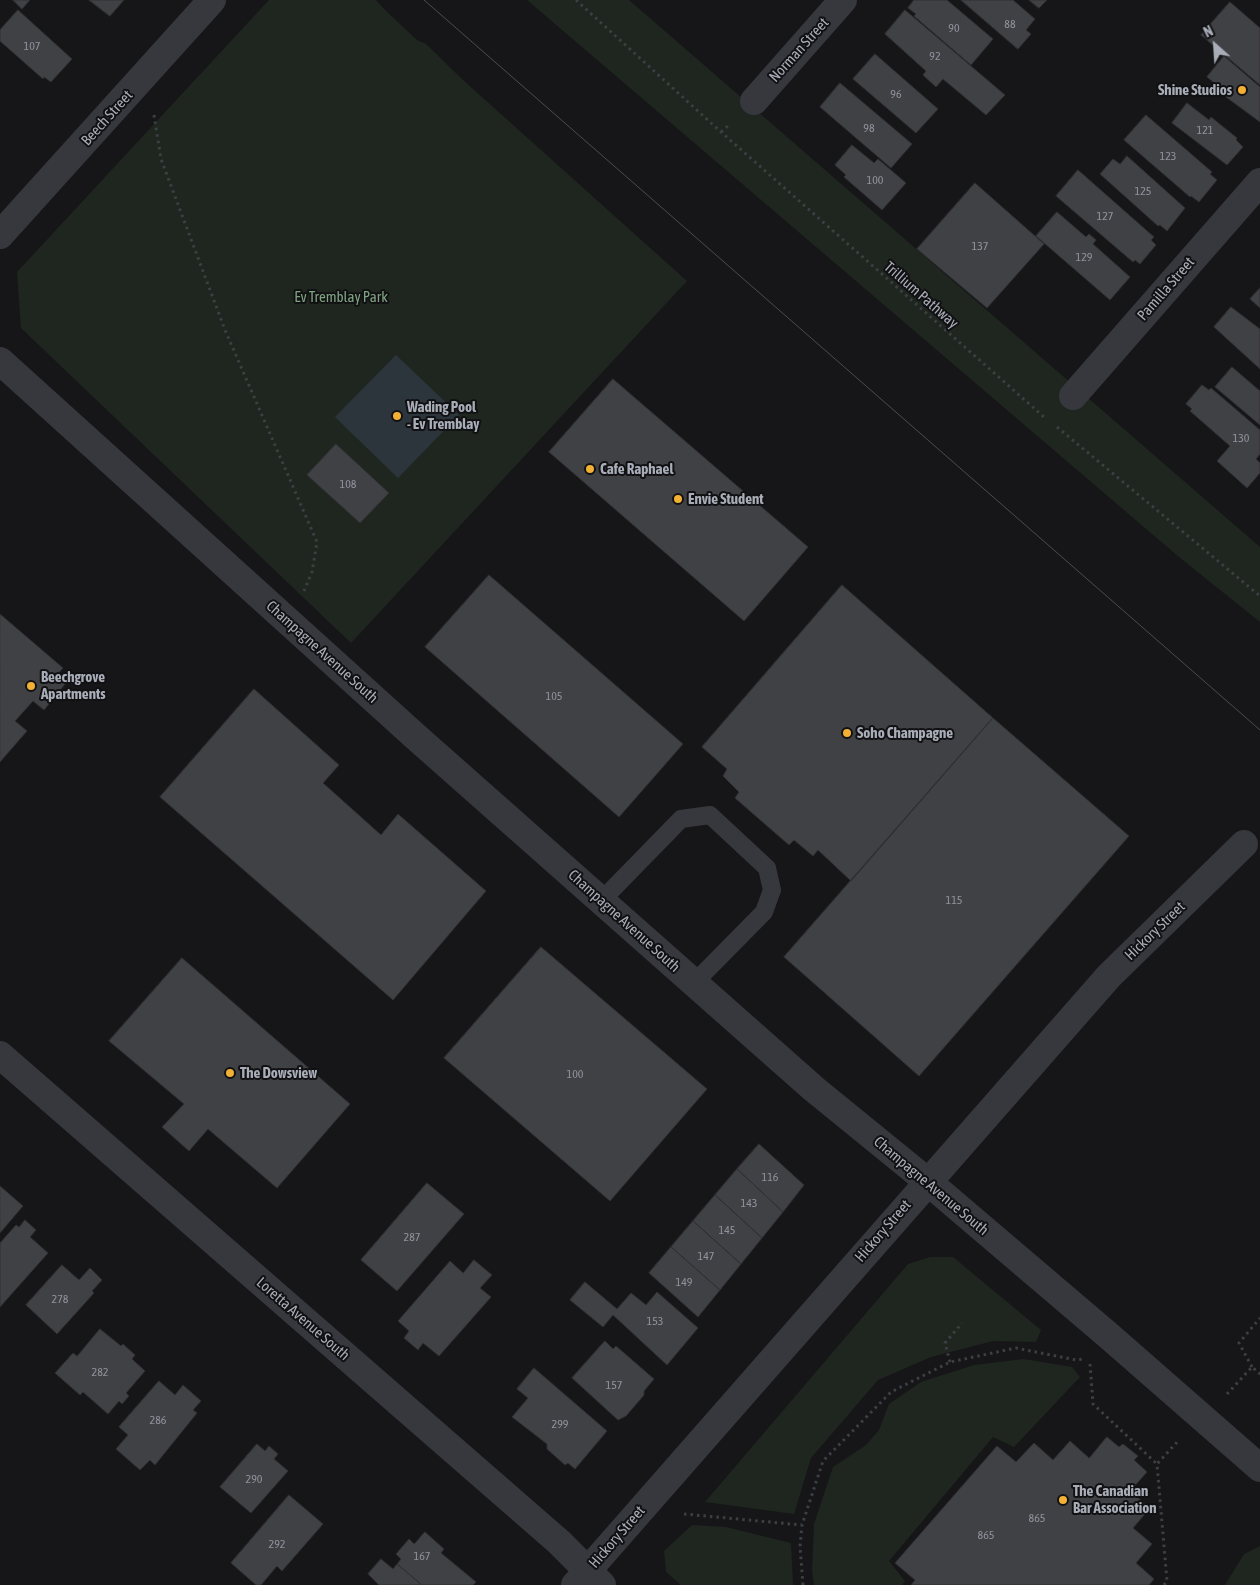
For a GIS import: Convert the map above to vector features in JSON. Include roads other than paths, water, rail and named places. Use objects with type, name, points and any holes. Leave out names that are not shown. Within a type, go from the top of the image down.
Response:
[{"type":"street","name":"Beech Street","points":[[0,234],[83,146],[212,0]]},
{"type":"street","name":"Norman Street","points":[[754,101],[844,0]]},
{"type":"street","name":"Pamilla Street","points":[[1073,396],[1260,182]]},
{"type":"street","name":"Champagne Avenue South","points":[[0,361],[290,623],[814,1090],[927,1181],[1260,1468]]},
{"type":"street","name":"Hickory Street","points":[[588,1580],[927,1181],[962,1144],[1109,976],[1244,844]]},
{"type":"street","name":"Loretta Avenue South","points":[[0,1055],[559,1542],[588,1580]]},
{"type":"lane","points":[[601,901],[682,819],[710,816],[767,868],[772,890],[764,912],[694,983]]},
{"type":"tram line","points":[[424,0],[1260,730]]},
{"type":"place","name":"Shine Studios","points":[[1242,90]]},
{"type":"place","name":"Wading Pool - Ev Tremblay","points":[[397,416]]},
{"type":"place","name":"Cafe Raphael","points":[[590,469]]},
{"type":"place","name":"Envie Student","points":[[678,499]]},
{"type":"place","name":"Beechgrove Apartments","points":[[31,686]]},
{"type":"place","name":"Soho Champagne","points":[[847,733]]},
{"type":"place","name":"The Dowsview","points":[[230,1073]]},
{"type":"place","name":"The Canadian Bar Association","points":[[1063,1500]]},
{"type":"park label","name":"Ev Tremblay Park","points":[[341,297]]}]
